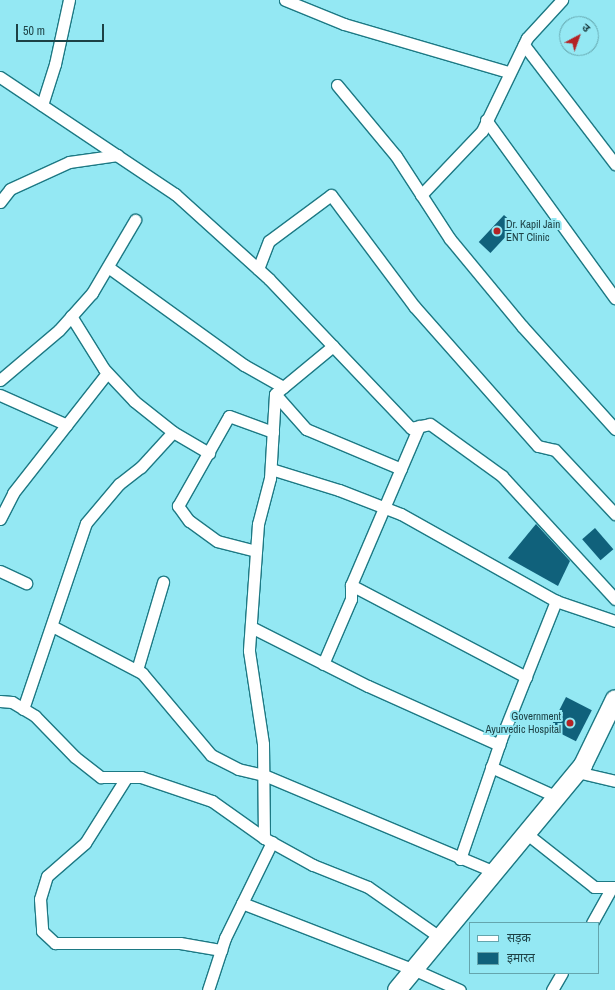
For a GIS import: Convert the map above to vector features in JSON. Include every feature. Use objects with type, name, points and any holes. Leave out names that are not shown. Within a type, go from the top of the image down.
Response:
[{"type":"main road","points":[[397,990],[527,834],[583,764],[615,699]]},
{"type":"street","points":[[42,105],[55,64],[68,0]]},
{"type":"street","points":[[286,0],[344,24],[508,72]]},
{"type":"street","points":[[421,195],[468,148],[482,131],[508,72],[527,38],[561,1]]},
{"type":"street","points":[[524,45],[615,164]]},
{"type":"street","points":[[0,77],[175,194],[258,269],[411,428],[430,424],[502,476],[615,599]]},
{"type":"street","points":[[337,85],[396,156],[450,239],[522,326],[615,429]]},
{"type":"street","points":[[486,120],[615,298]]},
{"type":"street","points":[[0,202],[10,189],[69,162],[118,155]]},
{"type":"street","points":[[258,269],[270,241],[331,196],[414,306],[538,446],[555,450],[615,514]]},
{"type":"street","points":[[0,380],[59,330],[92,293],[135,220]]},
{"type":"street","points":[[108,267],[279,390],[306,429],[401,469]]},
{"type":"street","points":[[71,316],[107,373],[134,401],[173,432],[209,453]]},
{"type":"street","points":[[208,990],[221,950],[268,840],[263,744],[249,651],[252,626],[258,524],[271,469],[273,432],[279,390],[333,346]]},
{"type":"street","points":[[0,519],[13,492],[107,373]]},
{"type":"street","points":[[0,395],[67,425]]},
{"type":"street","points":[[256,551],[217,542],[189,520],[178,506],[229,416],[273,432]]},
{"type":"street","points":[[324,664],[352,599],[351,585],[419,426]]},
{"type":"street","points":[[23,709],[86,523],[119,484],[141,467],[173,432]]},
{"type":"street","points":[[271,469],[401,514],[556,602],[615,621]]},
{"type":"street","points":[[0,571],[26,583]]},
{"type":"street","points":[[137,670],[163,582]]},
{"type":"street","points":[[351,585],[526,677]]},
{"type":"street","points":[[460,859],[499,745],[556,602]]},
{"type":"street","points":[[52,626],[137,670],[211,754],[238,769],[264,775],[460,859],[495,872]]},
{"type":"street","points":[[252,626],[324,664],[499,745]]},
{"type":"street","points":[[0,712],[1,701],[12,702],[35,716],[75,757],[102,777],[141,777],[212,801],[268,840],[313,865],[368,887],[441,938]]},
{"type":"street","points":[[491,767],[557,797]]},
{"type":"street","points":[[577,772],[615,781]]},
{"type":"street","points":[[126,778],[85,843],[47,876],[40,899],[42,931],[56,943],[180,944],[221,950]]},
{"type":"street","points":[[527,834],[594,887],[614,887]]},
{"type":"street","points":[[593,922],[614,887]]},
{"type":"street","points":[[242,903],[415,970],[460,990]]},
{"type":"street","points":[[552,990],[561,974]]},
{"type":"building","points":[[504,215],[516,226],[490,253],[479,242]]},
{"type":"building","points":[[536,524],[570,561],[558,586],[508,558]]},
{"type":"building","points":[[595,528],[613,549],[601,560],[582,539]]},
{"type":"building","points":[[566,697],[592,710],[576,741],[550,728]]},
{"type":"place","name":"Dr. Kapil Jain ENT Clinic","points":[[497,231]]},
{"type":"place","name":"Government Ayurvedic Hospital","points":[[570,723]]}]
